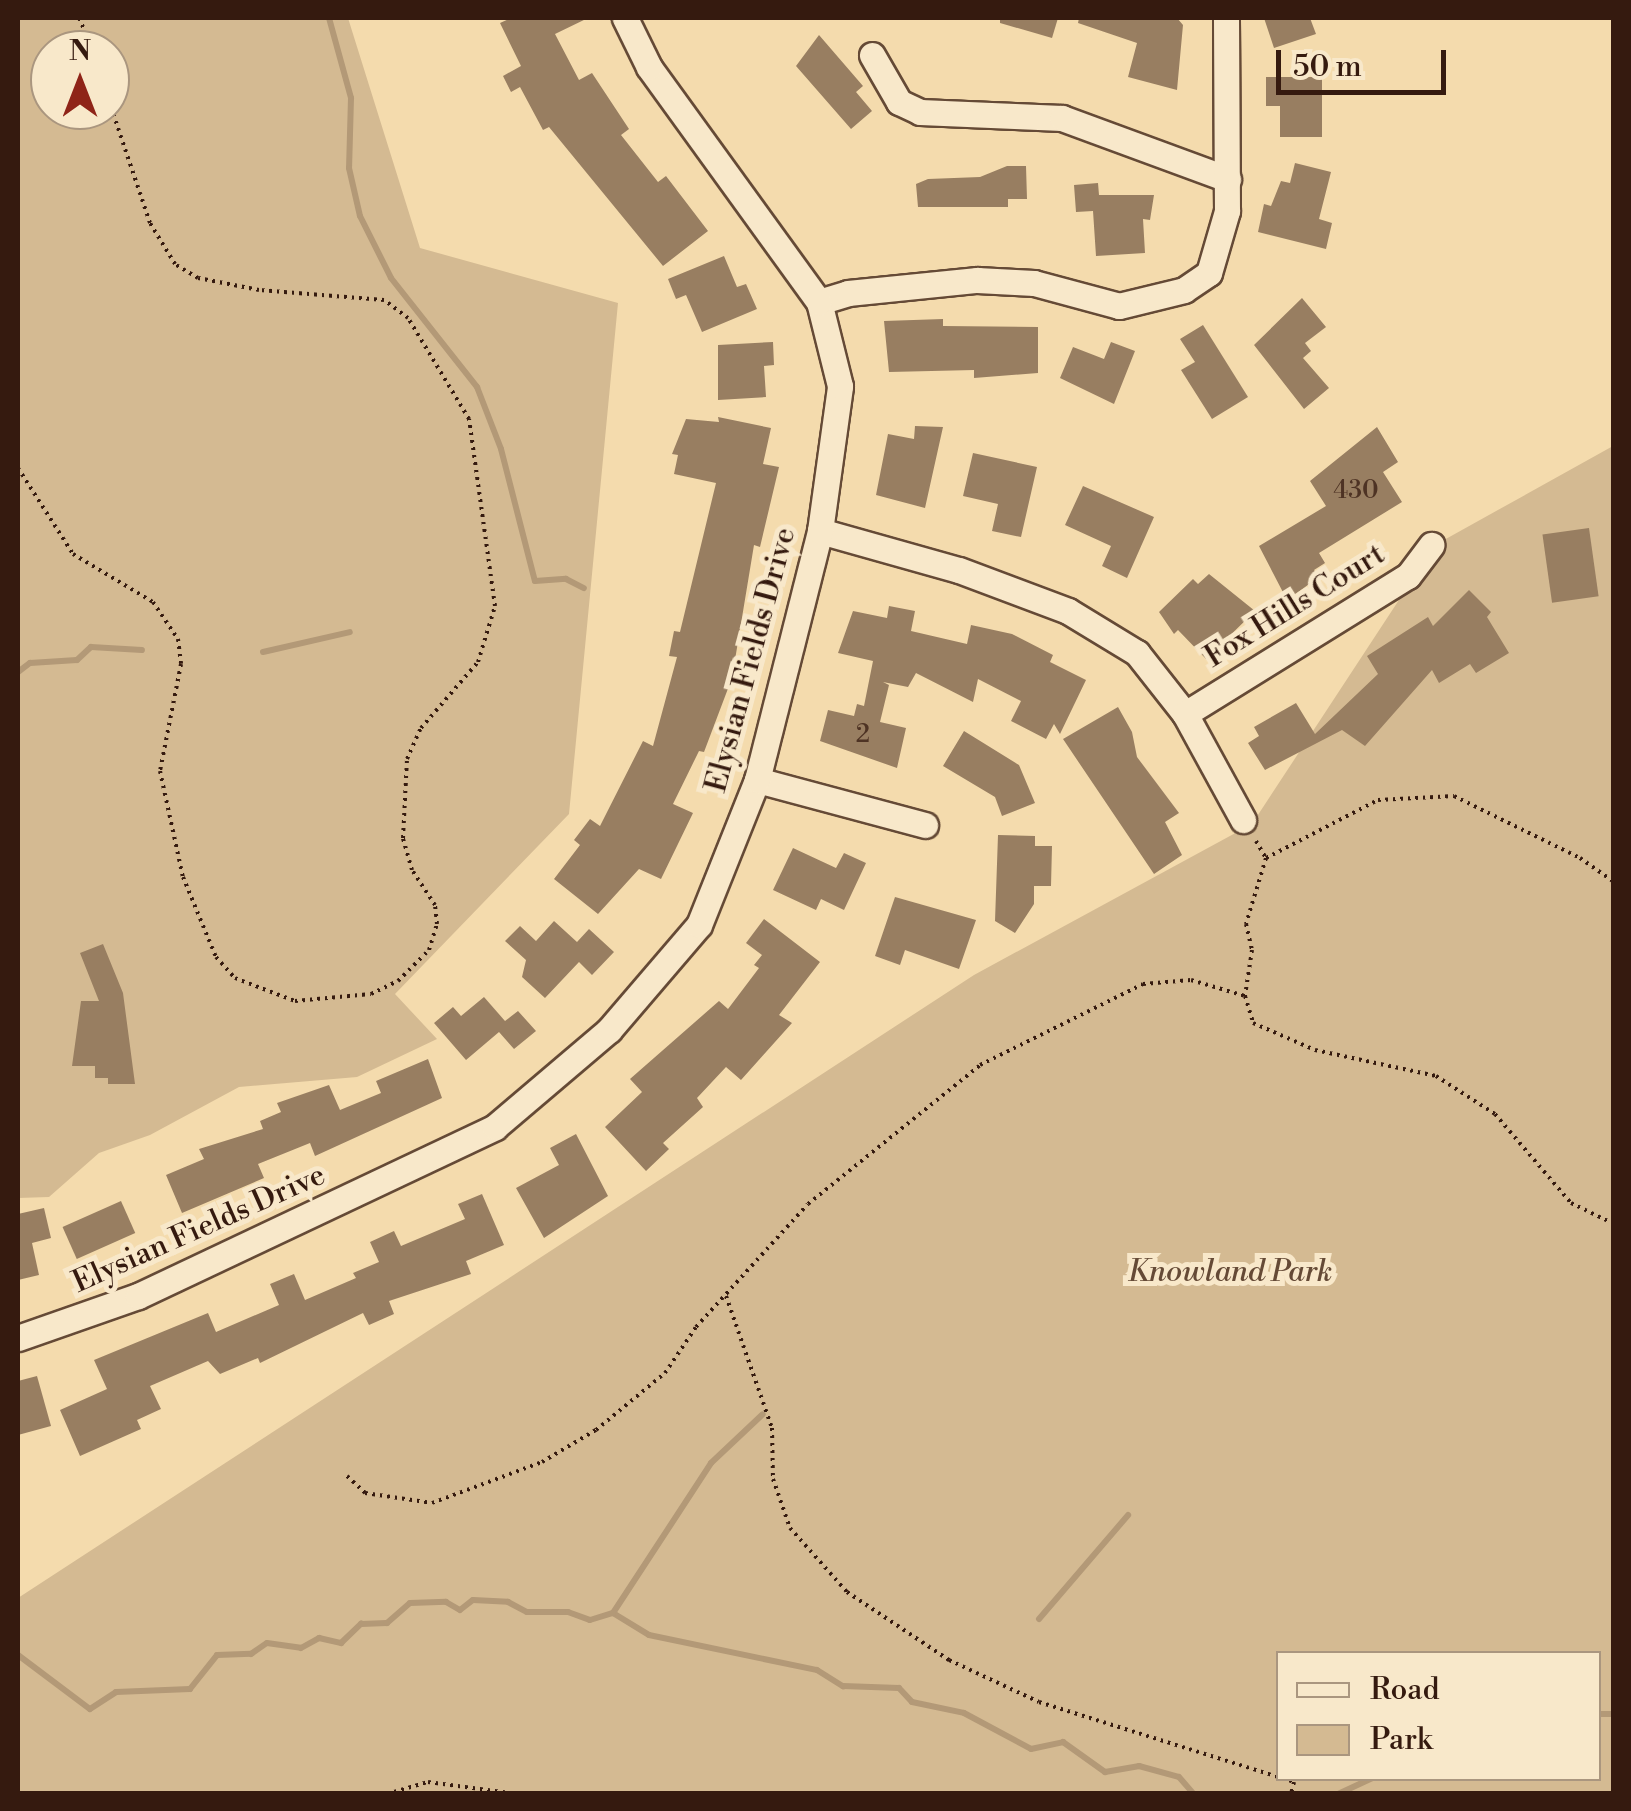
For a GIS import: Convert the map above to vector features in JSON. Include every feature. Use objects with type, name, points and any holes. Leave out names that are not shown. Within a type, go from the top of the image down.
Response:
[{"type":"street","name":"Elysian Fields Drive","points":[[18,1338],[138,1296],[495,1127],[609,1030],[698,925],[757,780],[820,531],[840,386],[818,302],[649,67],[625,18]]},
{"type":"street","points":[[818,302],[848,293],[977,280],[1034,283],[1119,306],[1184,290],[1209,272],[1222,244],[1228,179],[1226,18]]},
{"type":"street","points":[[872,55],[899,102],[920,112],[1062,118],[1228,179]]},
{"type":"street","points":[[820,531],[959,570],[1068,612],[1137,653],[1185,714],[1243,820]]},
{"type":"street","name":"Fox Hills Court","points":[[1185,714],[1408,576],[1430,545]]},
{"type":"street","points":[[757,780],[925,825]]},
{"type":"path","points":[[18,468],[66,545],[154,602],[178,639],[181,664],[160,771],[178,859],[216,957],[235,978],[296,1001],[371,994],[398,981],[429,950],[436,924],[435,905],[412,870],[402,838],[407,759],[422,728],[478,662],[496,606],[469,419],[408,318],[384,300],[244,288],[198,278],[175,264],[157,240],[119,130]]},
{"type":"path","points":[[1614,882],[1580,858],[1454,796],[1378,800],[1266,858],[1249,898],[1245,996],[1253,1023],[1299,1043],[1436,1076],[1494,1114],[1571,1202],[1614,1224]]},
{"type":"path","points":[[1243,820],[1266,858]]},
{"type":"path","points":[[347,1476],[365,1493],[432,1504],[542,1462],[596,1430],[665,1373],[726,1293],[808,1204],[980,1064],[1142,984],[1191,980],[1245,996]]},
{"type":"path","points":[[726,1293],[772,1428],[773,1479],[790,1528],[847,1592],[949,1660],[1038,1702],[1276,1776]]},
{"type":"path","points":[[387,1794],[428,1782],[517,1794]]},
{"type":"green space","points":[[18,18],[348,18],[420,248],[618,303],[569,814],[395,994],[437,1039],[357,1077],[239,1087],[150,1135],[99,1153],[49,1197],[18,1198]]},
{"type":"green space","name":"Knowland Park","points":[[1613,446],[1613,1793],[18,1794],[18,1598],[974,975],[1252,824],[1435,545]]},
{"type":"building","points":[[511,18],[588,18],[555,34],[579,80],[592,73],[629,129],[621,135],[658,182],[666,176],[708,231],[663,266],[549,127],[543,130],[520,87],[511,92],[503,76],[521,66],[500,23]]},
{"type":"building","points":[[1000,18],[1058,18],[1052,38],[1000,23]]},
{"type":"building","points":[[1079,18],[1177,18],[1183,25],[1177,90],[1128,77],[1137,43],[1078,23]]},
{"type":"building","points":[[1264,18],[1310,18],[1316,34],[1274,48]]},
{"type":"building","points":[[819,35],[863,86],[856,92],[872,111],[851,129],[796,66]]},
{"type":"building","points":[[1266,77],[1322,77],[1322,137],[1280,137],[1280,106],[1266,106]]},
{"type":"building","points":[[1295,163],[1331,172],[1319,219],[1332,223],[1326,249],[1258,232],[1264,204],[1271,206],[1281,181],[1290,183]]},
{"type":"building","points":[[1007,166],[1026,166],[1027,199],[1008,199],[1008,207],[918,207],[916,184],[928,179],[980,177]]},
{"type":"building","points":[[1098,183],[1099,195],[1154,195],[1150,220],[1143,219],[1145,253],[1096,256],[1093,211],[1076,212],[1074,185]]},
{"type":"building","points":[[724,256],[737,287],[746,284],[757,309],[702,332],[686,295],[676,299],[668,279]]},
{"type":"building","points":[[1302,298],[1326,327],[1305,343],[1311,351],[1303,358],[1329,388],[1304,409],[1254,345]]},
{"type":"building","points":[[943,319],[943,326],[1038,327],[1038,373],[974,378],[974,370],[889,372],[884,321]]},
{"type":"building","points":[[1203,325],[1248,397],[1212,419],[1181,370],[1195,362],[1180,339]]},
{"type":"building","points":[[773,342],[774,365],[764,366],[766,397],[718,400],[718,345]]},
{"type":"building","points":[[1111,342],[1135,351],[1114,404],[1060,378],[1073,347],[1104,359]]},
{"type":"building","points":[[718,417],[771,428],[763,464],[779,467],[760,547],[754,545],[732,678],[704,752],[699,751],[673,804],[693,813],[661,879],[639,869],[598,914],[554,879],[580,845],[574,840],[590,819],[600,826],[643,741],[653,746],[677,657],[669,656],[674,631],[680,632],[716,483],[674,474],[678,455],[672,454],[686,419],[719,422]]},
{"type":"building","points":[[915,426],[943,427],[925,508],[876,495],[888,434],[914,439]]},
{"type":"building","points":[[1377,427],[1398,462],[1383,472],[1402,502],[1319,553],[1325,563],[1314,570],[1319,577],[1287,600],[1259,546],[1326,506],[1310,481]]},
{"type":"building","points":[[973,453],[1037,467],[1021,537],[992,531],[998,504],[963,496]]},
{"type":"building","points":[[1083,486],[1154,517],[1127,578],[1102,566],[1111,546],[1065,525]]},
{"type":"building","points":[[1589,528],[1599,596],[1552,603],[1542,535]]},
{"type":"building","points":[[1209,574],[1255,611],[1206,659],[1178,630],[1174,634],[1159,612],[1193,579],[1198,584]]},
{"type":"building","points":[[1469,590],[1491,612],[1487,617],[1509,653],[1476,673],[1470,664],[1439,683],[1432,670],[1365,746],[1342,730],[1265,770],[1248,743],[1259,736],[1254,727],[1296,703],[1315,734],[1378,674],[1367,656],[1428,617],[1433,626]]},
{"type":"building","points":[[889,606],[915,611],[911,631],[967,644],[971,625],[1012,634],[1053,655],[1050,662],[1086,680],[1060,734],[1054,724],[1046,739],[1011,721],[1021,701],[978,679],[973,702],[916,673],[908,687],[883,682],[889,685],[880,722],[906,728],[897,768],[820,741],[828,710],[854,716],[857,704],[864,706],[873,661],[838,653],[853,611],[887,618]]},
{"type":"building","points":[[1118,707],[1132,732],[1137,757],[1179,813],[1165,822],[1182,855],[1154,874],[1063,739]]},
{"type":"building","points":[[964,731],[1019,765],[1035,803],[1002,816],[995,797],[943,766]]},
{"type":"building","points":[[998,835],[1035,836],[1035,846],[1052,846],[1051,886],[1034,886],[1034,904],[1015,933],[995,921]]},
{"type":"building","points":[[793,848],[836,868],[844,853],[866,863],[844,910],[821,899],[816,910],[773,890]]},
{"type":"building","points":[[895,897],[976,920],[959,969],[905,950],[900,965],[875,956]]},
{"type":"building","points":[[764,919],[820,962],[779,1015],[792,1023],[741,1080],[726,1067],[697,1098],[703,1107],[663,1143],[669,1149],[646,1171],[605,1127],[642,1092],[630,1079],[719,1001],[728,1009],[759,968],[754,965],[762,955],[746,943]]},
{"type":"building","points":[[554,921],[577,942],[589,929],[614,952],[592,975],[579,962],[545,998],[522,977],[526,960],[505,941],[520,926],[536,941]]},
{"type":"building","points":[[103,944],[123,993],[135,1084],[108,1084],[108,1078],[95,1078],[95,1066],[72,1066],[81,1001],[99,1001],[80,953]]},
{"type":"building","points":[[484,997],[505,1021],[518,1011],[536,1031],[514,1049],[499,1032],[466,1060],[434,1023],[453,1007],[461,1016]]},
{"type":"building","points":[[428,1059],[442,1098],[315,1156],[310,1143],[258,1164],[264,1178],[182,1213],[166,1175],[204,1159],[199,1149],[263,1129],[260,1121],[281,1112],[277,1103],[329,1085],[340,1110],[381,1093],[376,1081]]},
{"type":"building","points":[[576,1134],[608,1196],[544,1238],[516,1188],[559,1165],[550,1148]]},
{"type":"building","points":[[482,1194],[504,1245],[466,1261],[471,1274],[389,1301],[394,1314],[369,1325],[363,1313],[260,1363],[258,1358],[220,1374],[208,1361],[150,1386],[161,1409],[137,1420],[141,1429],[80,1456],[60,1410],[107,1389],[94,1360],[208,1313],[216,1332],[279,1305],[270,1284],[294,1274],[305,1300],[356,1278],[353,1273],[379,1262],[370,1242],[394,1231],[401,1246],[465,1219],[458,1204]]},
{"type":"building","points":[[121,1201],[135,1233],[77,1259],[63,1227]]},
{"type":"building","points":[[44,1208],[51,1238],[32,1243],[39,1275],[18,1280],[18,1214]]},
{"type":"building","points":[[37,1376],[51,1426],[18,1435],[18,1381]]},
{"type":"waterway","points":[[329,18],[351,98],[349,168],[360,216],[391,278],[477,387],[501,449],[535,581],[566,579],[584,588]]},
{"type":"waterway","points":[[263,652],[350,632]]},
{"type":"waterway","points":[[18,672],[30,663],[77,660],[91,647],[142,650]]},
{"type":"waterway","points":[[613,1613],[711,1463],[763,1414]]},
{"type":"waterway","points":[[1039,1619],[1128,1515]]},
{"type":"waterway","points":[[18,1655],[90,1709],[116,1692],[190,1689],[217,1655],[251,1654],[267,1643],[301,1648],[319,1638],[341,1643],[361,1624],[387,1623],[410,1603],[446,1602],[460,1610],[473,1600],[508,1602],[527,1612],[568,1612],[590,1620],[613,1613]]},
{"type":"waterway","points":[[613,1613],[649,1635],[817,1670],[843,1686],[899,1688],[912,1702],[964,1713],[1031,1749],[1063,1742],[1105,1772],[1139,1766],[1179,1777],[1194,1794]]},
{"type":"waterway","points":[[1601,1714],[1614,1714]]},
{"type":"waterway","points":[[1338,1794],[1366,1781]]},
{"type":"waterway","points":[[1283,1794],[1323,1794]]}]
